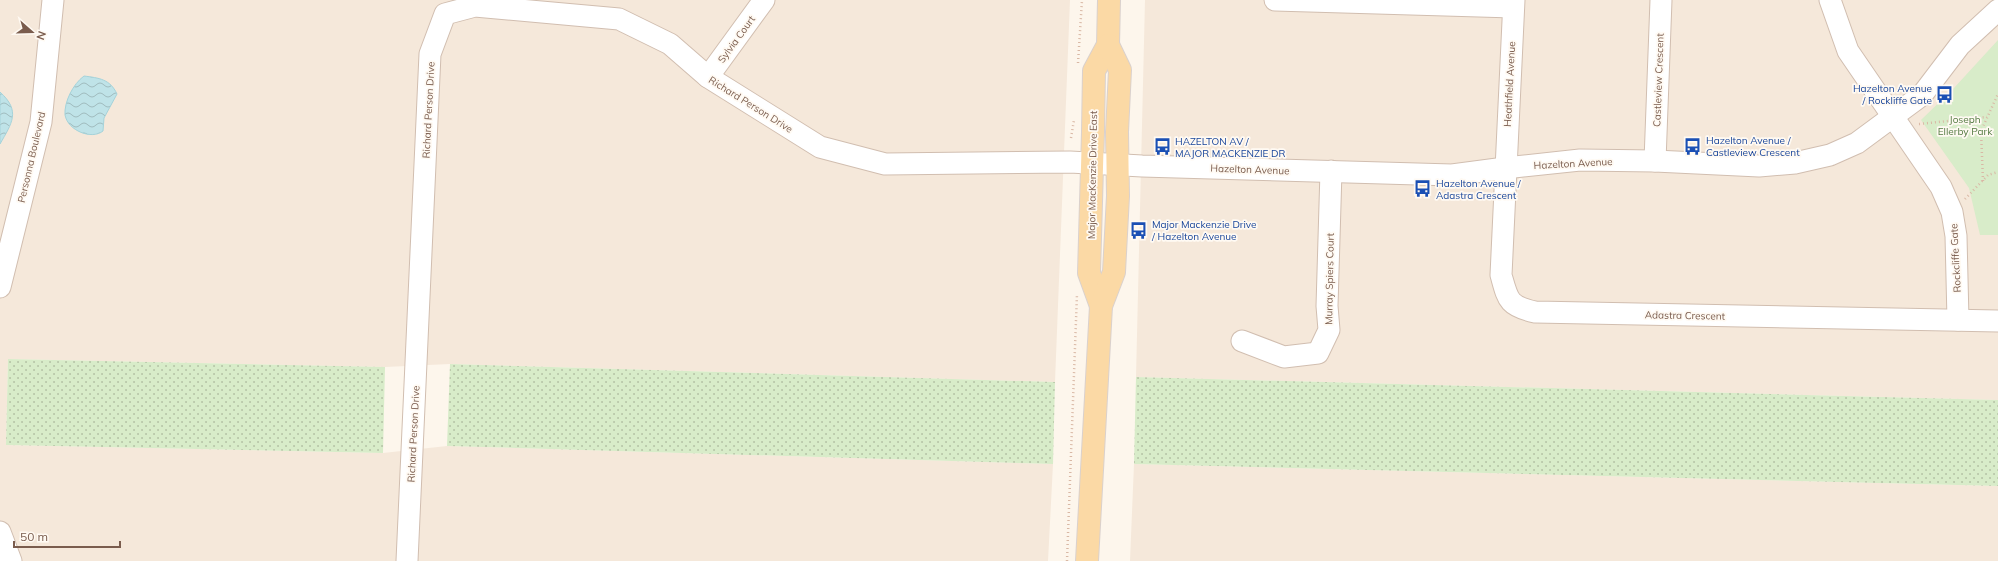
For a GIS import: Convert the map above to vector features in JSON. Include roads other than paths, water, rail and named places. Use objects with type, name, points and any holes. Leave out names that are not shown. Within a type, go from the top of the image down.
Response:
[{"type":"main road","name":"Major MacKenzie Drive East","points":[[1087,561],[1101,306],[1114,272],[1120,70],[1108,45],[1109,0]]},
{"type":"main road","name":"Major MacKenzie Drive East","points":[[1101,306],[1089,273],[1094,71],[1108,45]]},
{"type":"street","name":"Personna Boulevard","points":[[0,287],[41,122],[52,0]]},
{"type":"street","name":"Sylvia Court","points":[[708,77],[764,0]]},
{"type":"street","points":[[1275,0],[1514,4]]},
{"type":"street","name":"Castleview Crescent","points":[[1656,161],[1661,0]]},
{"type":"street","points":[[1830,0],[1848,51],[1894,117]]},
{"type":"street","name":"Heathfield Avenue","points":[[1505,168],[1514,4]]},
{"type":"street","name":"Richard Person Drive","points":[[407,561],[430,54],[445,14],[475,6],[618,19],[670,44],[708,77],[820,147],[886,164],[1092,162]]},
{"type":"street","name":"Hazelton Avenue","points":[[1092,162],[1452,175],[1580,160],[1656,161],[1759,166],[1795,162],[1830,155],[1857,143],[1894,117],[1922,95],[1960,45],[1998,10]]},
{"type":"street","name":"Rockcliffe Gate","points":[[1894,117],[1941,187],[1952,212],[1956,236],[1958,320]]},
{"type":"street","name":"Adastra Crescent","points":[[1505,168],[1501,275],[1509,301],[1521,309],[1535,312],[1998,321]]},
{"type":"street","name":"Murray Spiers Court","points":[[1242,341],[1284,357],[1318,353],[1324,342],[1329,330],[1327,306],[1331,171]]},
{"type":"street","points":[[0,532],[11,561]]},
{"type":"water","points":[[84,76],[104,80],[111,85],[117,94],[104,118],[103,131],[93,135],[75,129],[67,121],[65,115],[66,105],[70,94],[76,84]]},
{"type":"water","points":[[0,92],[11,105],[12,117],[8,130],[0,144]]},
{"type":"place","name":"Hazelton Avenue / Rockliffe Gate","points":[[1945,94]]},
{"type":"place","name":"Hazelton Avenue / Castleview Crescent","points":[[1693,146]]},
{"type":"place","name":"HAZELTON AV / MAJOR MACKENZIE DR","points":[[1162,147]]},
{"type":"place","name":"Hazelton Avenue / Adastra Crescent","points":[[1423,189]]},
{"type":"place","name":"Major Mackenzie Drive / Hazelton Avenue","points":[[1139,230]]},
{"type":"park label","name":"Joseph Ellerby Park","points":[[1965,124]]}]
